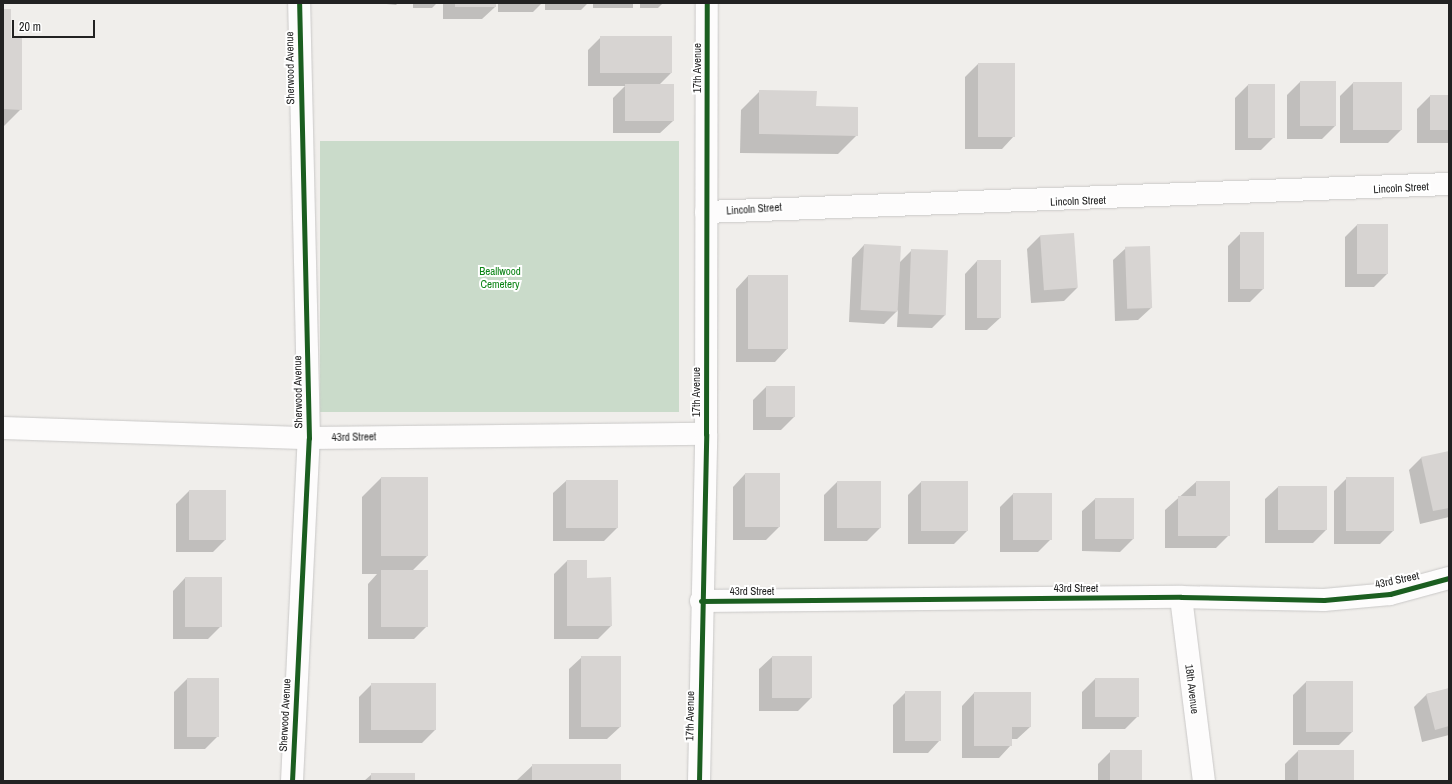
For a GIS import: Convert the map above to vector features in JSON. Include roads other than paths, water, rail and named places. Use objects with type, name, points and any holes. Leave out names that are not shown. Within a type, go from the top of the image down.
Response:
[{"type":"street","name":"Sherwood Avenue","points":[[292,781],[309,438],[299,3]]},
{"type":"street","name":"17th Avenue","points":[[699,781],[701,602],[706,434],[707,3]]},
{"type":"street","name":"Lincoln Street","points":[[706,212],[1449,184]]},
{"type":"street","name":"43rd Street","points":[[3,428],[309,438],[706,434]]},
{"type":"street","name":"43rd Street","points":[[701,602],[1181,597],[1324,600],[1390,594],[1449,578]]},
{"type":"street","name":"18th Avenue","points":[[1181,597],[1204,781]]},
{"type":"park label","name":"Beallwood Cemetery","points":[[500,278]]}]
